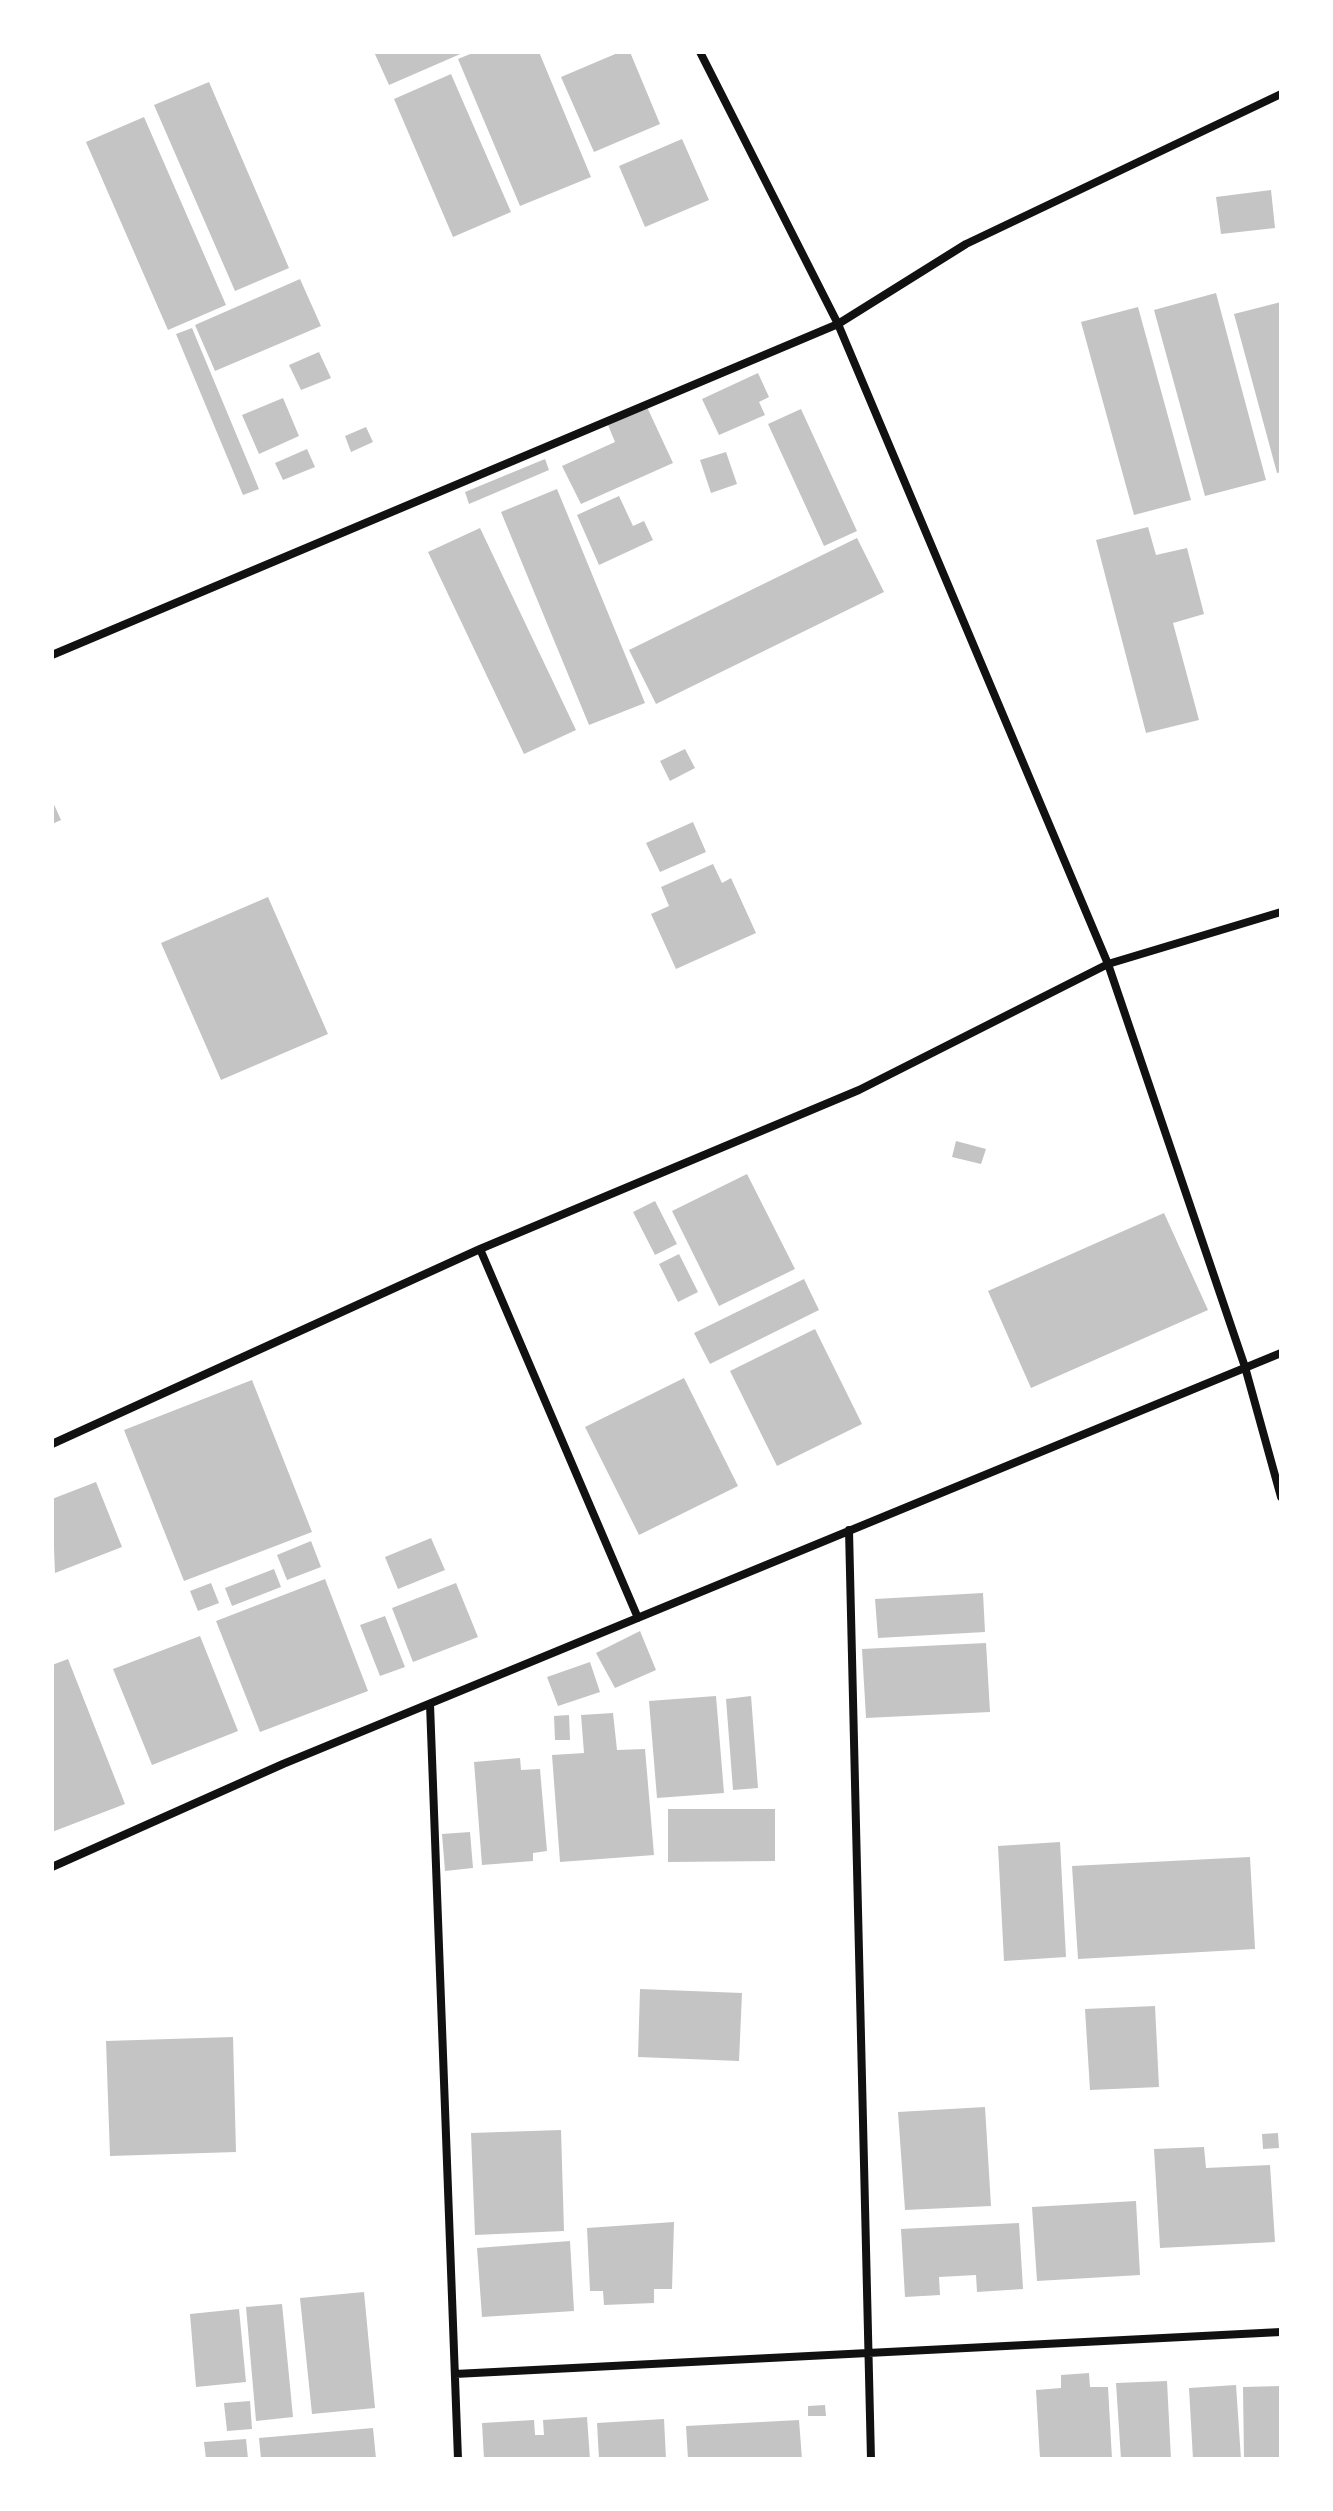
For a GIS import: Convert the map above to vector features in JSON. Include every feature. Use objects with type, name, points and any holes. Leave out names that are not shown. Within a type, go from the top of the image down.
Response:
[{"type":"street","points":[[700,52],[838,324],[1108,964],[1245,1367],[1281,1497]]},
{"type":"street","points":[[52,655],[838,324],[966,244],[1281,94]]},
{"type":"street","points":[[52,1444],[480,1249],[859,1090],[1108,964],[1281,912]]},
{"type":"street","points":[[480,1249],[638,1618]]},
{"type":"street","points":[[52,1867],[283,1764],[1281,1353]]},
{"type":"street","points":[[849,1530],[871,2459]]},
{"type":"street","points":[[430,1704],[458,2459]]},
{"type":"street","points":[[455,2374],[1281,2332]]},
{"type":"building","points":[[374,52],[465,52],[389,85]]},
{"type":"building","points":[[475,52],[539,52],[591,177],[520,206],[458,59]]},
{"type":"building","points":[[620,52],[630,52],[660,124],[594,152],[561,77]]},
{"type":"building","points":[[451,74],[511,212],[453,237],[394,99]]},
{"type":"building","points":[[209,82],[289,268],[235,291],[154,105]]},
{"type":"building","points":[[144,117],[226,305],[168,330],[86,142]]},
{"type":"building","points":[[682,139],[709,200],[645,227],[619,166]]},
{"type":"building","points":[[1271,190],[1275,228],[1221,234],[1216,197]]},
{"type":"building","points":[[300,279],[321,326],[215,371],[195,325]]},
{"type":"building","points":[[1216,293],[1266,480],[1205,496],[1154,310]]},
{"type":"building","points":[[1281,302],[1281,472],[1277,473],[1234,314]]},
{"type":"building","points":[[1138,307],[1191,500],[1134,515],[1081,322]]},
{"type":"building","points":[[192,328],[259,489],[243,495],[176,334]]},
{"type":"building","points":[[319,352],[331,378],[301,390],[289,365]]},
{"type":"building","points":[[758,373],[769,397],[759,402],[765,415],[719,435],[702,399]]},
{"type":"building","points":[[283,398],[299,436],[259,454],[242,415]]},
{"type":"building","points":[[647,407],[673,463],[581,504],[562,466],[615,442],[608,425]]},
{"type":"building","points":[[801,409],[857,531],[824,546],[768,424]]},
{"type":"building","points":[[366,427],[373,442],[351,452],[345,436]]},
{"type":"building","points":[[307,449],[315,467],[283,480],[275,463]]},
{"type":"building","points":[[726,452],[737,484],[711,493],[700,460]]},
{"type":"building","points":[[545,459],[549,470],[469,504],[465,492]]},
{"type":"building","points":[[557,489],[645,703],[589,725],[501,512]]},
{"type":"building","points":[[619,496],[633,526],[644,521],[653,540],[599,565],[577,515]]},
{"type":"building","points":[[1148,527],[1156,555],[1187,548],[1204,614],[1173,623],[1199,720],[1146,733],[1096,540]]},
{"type":"building","points":[[480,528],[576,730],[524,754],[428,552]]},
{"type":"building","points":[[857,538],[884,592],[656,704],[629,650]]},
{"type":"building","points":[[685,749],[695,768],[670,781],[660,761]]},
{"type":"building","points":[[52,800],[61,820],[52,824]]},
{"type":"building","points":[[693,822],[706,852],[660,872],[646,843]]},
{"type":"building","points":[[713,864],[722,883],[731,878],[756,933],[676,969],[651,914],[669,906],[661,887]]},
{"type":"building","points":[[268,897],[328,1034],[221,1080],[161,943]]},
{"type":"building","points":[[956,1141],[986,1149],[981,1164],[952,1157]]},
{"type":"building","points":[[747,1174],[795,1269],[719,1306],[672,1211]]},
{"type":"building","points":[[655,1201],[677,1244],[655,1255],[633,1212]]},
{"type":"building","points":[[1164,1213],[1208,1310],[1031,1388],[988,1291]]},
{"type":"building","points":[[679,1254],[698,1292],[678,1302],[659,1264]]},
{"type":"building","points":[[804,1279],[819,1310],[710,1364],[694,1333]]},
{"type":"building","points":[[815,1329],[862,1424],[777,1466],[730,1371]]},
{"type":"building","points":[[684,1378],[738,1486],[639,1535],[585,1427]]},
{"type":"building","points":[[252,1380],[312,1532],[184,1581],[124,1430]]},
{"type":"building","points":[[96,1482],[122,1547],[55,1573],[52,1499]]},
{"type":"building","points":[[431,1538],[445,1570],[398,1589],[385,1557]]},
{"type":"building","points":[[311,1541],[321,1567],[287,1580],[277,1555]]},
{"type":"building","points":[[274,1569],[281,1587],[232,1606],[225,1588]]},
{"type":"building","points":[[325,1579],[368,1691],[260,1732],[216,1621]]},
{"type":"building","points":[[211,1583],[219,1603],[198,1611],[190,1591]]},
{"type":"building","points":[[456,1583],[478,1637],[413,1662],[392,1608]]},
{"type":"building","points":[[983,1593],[985,1632],[878,1638],[875,1599]]},
{"type":"building","points":[[385,1616],[405,1667],[380,1676],[360,1625]]},
{"type":"building","points":[[640,1631],[656,1670],[615,1688],[596,1653]]},
{"type":"building","points":[[200,1636],[238,1731],[152,1765],[113,1669]]},
{"type":"building","points":[[986,1643],[990,1712],[866,1718],[862,1649]]},
{"type":"building","points":[[68,1659],[125,1804],[52,1832],[52,1665]]},
{"type":"building","points":[[590,1662],[600,1692],[558,1706],[547,1677]]},
{"type":"building","points":[[716,1696],[724,1793],[657,1798],[649,1701]]},
{"type":"building","points":[[751,1696],[758,1788],[733,1790],[726,1699]]},
{"type":"building","points":[[613,1713],[617,1750],[645,1749],[654,1855],[560,1862],[552,1755],[584,1753],[581,1715]]},
{"type":"building","points":[[569,1715],[570,1740],[555,1740],[554,1716]]},
{"type":"building","points":[[520,1758],[521,1770],[540,1769],[547,1851],[533,1853],[533,1861],[482,1865],[474,1762]]},
{"type":"building","points":[[668,1809],[775,1809],[775,1861],[668,1862]]},
{"type":"building","points":[[470,1832],[473,1868],[445,1871],[442,1834]]},
{"type":"building","points":[[1060,1842],[1066,1957],[1004,1961],[998,1846]]},
{"type":"building","points":[[1250,1857],[1255,1949],[1078,1959],[1072,1866]]},
{"type":"building","points":[[640,1989],[742,1993],[739,2061],[638,2057]]},
{"type":"building","points":[[1155,2006],[1159,2087],[1090,2090],[1085,2009]]},
{"type":"building","points":[[233,2037],[236,2152],[110,2156],[106,2041]]},
{"type":"building","points":[[985,2107],[991,2206],[905,2210],[898,2112]]},
{"type":"building","points":[[561,2130],[564,2231],[475,2235],[471,2133]]},
{"type":"building","points":[[1278,2133],[1279,2148],[1263,2149],[1262,2134]]},
{"type":"building","points":[[1204,2147],[1206,2168],[1270,2165],[1275,2242],[1160,2248],[1154,2149]]},
{"type":"building","points":[[1136,2201],[1140,2275],[1037,2281],[1032,2207]]},
{"type":"building","points":[[674,2222],[672,2289],[654,2289],[654,2303],[604,2305],[603,2291],[590,2291],[587,2228]]},
{"type":"building","points":[[1019,2223],[1023,2289],[977,2292],[976,2275],[939,2277],[940,2295],[905,2297],[901,2229]]},
{"type":"building","points":[[570,2241],[574,2311],[482,2317],[477,2248]]},
{"type":"building","points":[[364,2292],[375,2408],[312,2414],[300,2298]]},
{"type":"building","points":[[282,2304],[293,2417],[256,2421],[246,2307]]},
{"type":"building","points":[[239,2309],[246,2382],[196,2387],[190,2314]]},
{"type":"building","points":[[1089,2373],[1090,2387],[1108,2387],[1112,2459],[1040,2459],[1036,2390],[1061,2388],[1061,2375]]},
{"type":"building","points":[[1167,2381],[1171,2459],[1121,2459],[1116,2383]]},
{"type":"building","points":[[1236,2385],[1241,2459],[1193,2459],[1189,2388]]},
{"type":"building","points":[[1281,2386],[1281,2459],[1244,2459],[1243,2387]]},
{"type":"building","points":[[250,2401],[252,2429],[227,2431],[224,2403]]},
{"type":"building","points":[[825,2405],[826,2416],[808,2416],[808,2406]]},
{"type":"building","points":[[587,2417],[590,2459],[484,2459],[482,2423],[534,2420],[535,2435],[544,2435],[543,2420]]},
{"type":"building","points":[[664,2419],[666,2459],[599,2459],[597,2423]]},
{"type":"building","points":[[799,2420],[802,2459],[688,2459],[686,2426]]},
{"type":"building","points":[[373,2428],[376,2459],[261,2459],[259,2438]]},
{"type":"building","points":[[246,2439],[248,2459],[206,2459],[204,2442]]}]
